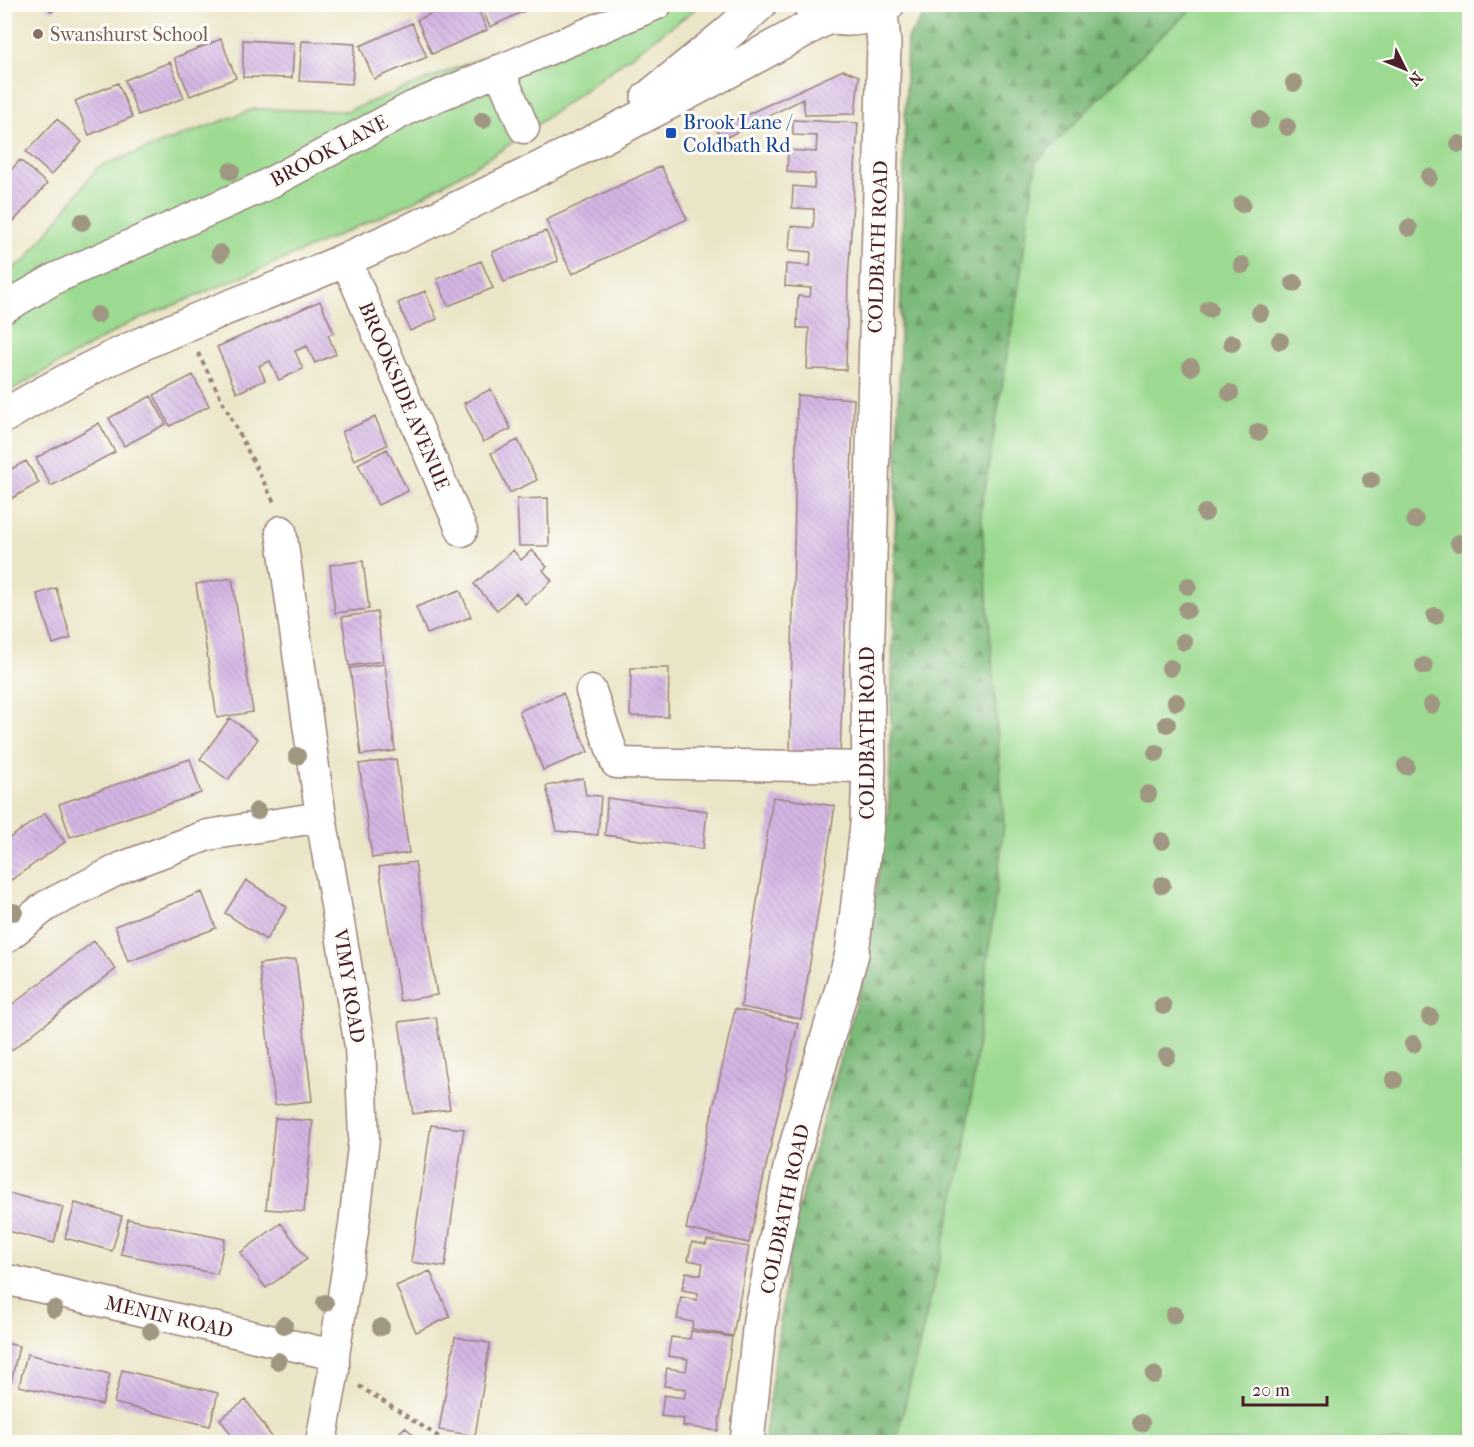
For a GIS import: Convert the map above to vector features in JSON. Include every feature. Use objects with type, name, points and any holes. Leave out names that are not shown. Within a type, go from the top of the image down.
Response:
[{"type":"main road","points":[[588,146],[729,33],[760,4]]},
{"type":"main road","points":[[4,416],[47,390],[184,325],[346,260],[588,146],[724,75],[819,11],[847,20],[861,18],[884,8]]},
{"type":"main road","name":"COLDBATH ROAD","points":[[747,1443],[760,1320],[791,1163],[852,954],[867,825],[867,667],[884,8]]},
{"type":"street","name":"BROOK LANE","points":[[4,308],[56,278],[262,187],[411,107],[657,4]]},
{"type":"street","points":[[499,70],[524,128]]},
{"type":"street","name":"BROOKSIDE AVENUE","points":[[346,260],[462,531]]},
{"type":"street","name":"VIMY ROAD","points":[[281,531],[321,817],[360,1047],[364,1138],[354,1225],[321,1443]]},
{"type":"street","points":[[591,691],[616,762],[868,767]]},
{"type":"street","points":[[4,939],[46,906],[123,867],[208,835],[321,817]]},
{"type":"street","name":"MENIN ROAD","points":[[4,1279],[334,1362]]},
{"type":"path","points":[[184,325],[275,503],[281,531]]},
{"type":"path","points":[[334,1362],[447,1443]]},
{"type":"green space","points":[[616,5],[701,5],[503,149],[415,201],[278,262],[128,324],[5,394],[5,272],[25,261],[98,167],[254,109],[347,111]]},
{"type":"green space","points":[[941,5],[1469,5],[1469,1442],[764,1442],[792,1231],[862,983],[889,802],[907,39],[927,11]]},
{"type":"green space","points":[[941,5],[1197,5],[1160,37],[1036,162],[1019,285],[981,510],[1004,824],[964,1158],[896,1442],[764,1442],[792,1231],[862,983],[889,802],[907,39],[927,11]]},
{"type":"building","points":[[42,4],[58,4],[52,12]]},
{"type":"building","points":[[453,4],[476,4],[487,30],[432,54],[417,20]]},
{"type":"building","points":[[480,4],[539,4],[490,27]]},
{"type":"building","points":[[412,23],[427,57],[374,79],[360,46]]},
{"type":"building","points":[[221,39],[236,78],[190,96],[174,58]]},
{"type":"building","points":[[243,40],[294,43],[292,78],[243,77]]},
{"type":"building","points":[[302,41],[355,44],[352,84],[299,81]]},
{"type":"building","points":[[170,62],[184,98],[138,115],[125,80]]},
{"type":"building","points":[[843,70],[859,76],[855,114],[805,115],[803,99],[723,139],[716,129]]},
{"type":"building","points":[[118,83],[132,117],[89,135],[75,101]]},
{"type":"building","points":[[57,119],[82,142],[51,175],[26,152]]},
{"type":"building","points":[[793,120],[858,123],[848,280],[846,370],[807,369],[809,328],[797,328],[798,296],[810,297],[811,288],[785,286],[786,264],[810,266],[811,252],[789,250],[791,226],[813,228],[814,218],[814,209],[792,208],[793,186],[814,188],[815,174],[787,172],[788,150],[816,152],[817,136],[793,135]]},
{"type":"building","points":[[20,160],[47,184],[14,221],[4,213],[4,178]]},
{"type":"building","points":[[661,166],[687,219],[572,274],[546,220]]},
{"type":"building","points":[[546,231],[558,261],[504,282],[492,252]]},
{"type":"building","points":[[481,261],[493,288],[448,306],[437,279]]},
{"type":"building","points":[[425,291],[437,319],[410,331],[398,303]]},
{"type":"building","points":[[320,301],[334,333],[328,335],[336,354],[315,363],[307,346],[295,351],[303,369],[279,380],[270,361],[259,366],[265,380],[237,393],[217,347]]},
{"type":"building","points":[[193,375],[209,406],[170,426],[154,395]]},
{"type":"building","points":[[491,389],[511,429],[483,442],[464,403]]},
{"type":"building","points":[[797,395],[854,399],[840,755],[790,754]]},
{"type":"building","points":[[151,396],[166,424],[124,446],[109,418]]},
{"type":"building","points":[[375,417],[387,445],[354,460],[342,432]]},
{"type":"building","points":[[99,423],[115,452],[51,486],[36,458]]},
{"type":"building","points":[[518,440],[537,480],[510,493],[491,453]]},
{"type":"building","points":[[387,449],[408,491],[378,505],[358,464]]},
{"type":"building","points":[[26,461],[39,483],[7,501],[4,497],[4,473]]},
{"type":"building","points":[[548,498],[549,546],[519,546],[517,499]]},
{"type":"building","points":[[513,550],[521,560],[532,550],[547,567],[543,570],[552,581],[525,604],[516,593],[497,610],[474,584]]},
{"type":"building","points":[[363,561],[369,609],[335,613],[330,565]]},
{"type":"building","points":[[232,578],[253,712],[217,718],[196,584]]},
{"type":"building","points":[[56,588],[71,638],[53,644],[37,594]]},
{"type":"building","points":[[460,590],[471,617],[427,634],[416,607]]},
{"type":"building","points":[[377,612],[383,661],[349,666],[342,617]]},
{"type":"building","points":[[385,664],[395,751],[361,755],[350,668]]},
{"type":"building","points":[[631,668],[669,668],[668,717],[630,716]]},
{"type":"building","points":[[563,693],[588,752],[543,770],[519,711]]},
{"type":"building","points":[[230,718],[258,739],[228,780],[200,759]]},
{"type":"building","points":[[190,759],[201,793],[70,837],[59,804]]},
{"type":"building","points":[[396,759],[409,853],[372,858],[359,764]]},
{"type":"building","points":[[583,778],[586,795],[601,796],[598,835],[557,831],[546,786]]},
{"type":"building","points":[[773,797],[835,806],[801,1019],[741,1007]]},
{"type":"building","points":[[607,798],[707,811],[703,849],[605,835]]},
{"type":"building","points":[[45,813],[65,842],[4,885],[4,842]]},
{"type":"building","points":[[415,862],[437,995],[400,1001],[379,867]]},
{"type":"building","points":[[246,880],[287,907],[266,940],[225,913]]},
{"type":"building","points":[[202,892],[216,928],[128,962],[115,926]]},
{"type":"building","points":[[94,941],[116,969],[8,1053],[4,1047],[4,1011]]},
{"type":"building","points":[[296,959],[312,1101],[275,1105],[259,964]]},
{"type":"building","points":[[735,1009],[798,1023],[749,1243],[686,1229]]},
{"type":"building","points":[[436,1017],[450,1109],[413,1114],[399,1022]]},
{"type":"building","points":[[275,1118],[313,1121],[304,1212],[266,1209]]},
{"type":"building","points":[[431,1125],[464,1129],[445,1267],[411,1262]]},
{"type":"building","points":[[4,1192],[63,1207],[54,1243],[4,1230]]},
{"type":"building","points":[[75,1203],[122,1216],[112,1251],[65,1238]]},
{"type":"building","points":[[128,1219],[225,1239],[217,1274],[121,1254]]},
{"type":"building","points":[[281,1223],[307,1259],[266,1288],[240,1253]]},
{"type":"building","points":[[707,1240],[749,1247],[733,1336],[692,1329],[693,1322],[677,1319],[681,1297],[697,1300],[698,1293],[682,1290],[686,1272],[701,1275],[703,1263],[688,1260],[692,1242],[706,1245]]},
{"type":"building","points":[[430,1271],[450,1317],[416,1332],[396,1286]]},
{"type":"building","points":[[691,1331],[732,1337],[718,1431],[683,1426],[684,1419],[661,1416],[664,1395],[684,1398],[686,1391],[686,1389],[664,1386],[667,1368],[686,1371],[688,1359],[668,1356],[671,1337],[690,1339]]},
{"type":"building","points":[[455,1337],[490,1343],[475,1436],[439,1430]]},
{"type":"building","points":[[5,1343],[19,1346],[11,1383],[5,1382]]},
{"type":"building","points":[[27,1354],[110,1374],[102,1405],[19,1386]]},
{"type":"building","points":[[122,1370],[218,1393],[210,1426],[114,1403]]},
{"type":"building","points":[[246,1400],[274,1440],[236,1442],[220,1419]]},
{"type":"building","points":[[405,1427],[421,1442],[390,1442]]},
{"type":"place","name":"Swanshurst School","points":[[38,34]]},
{"type":"place","name":"Brook Lane / Coldbath Rd","points":[[671,133]]}]
